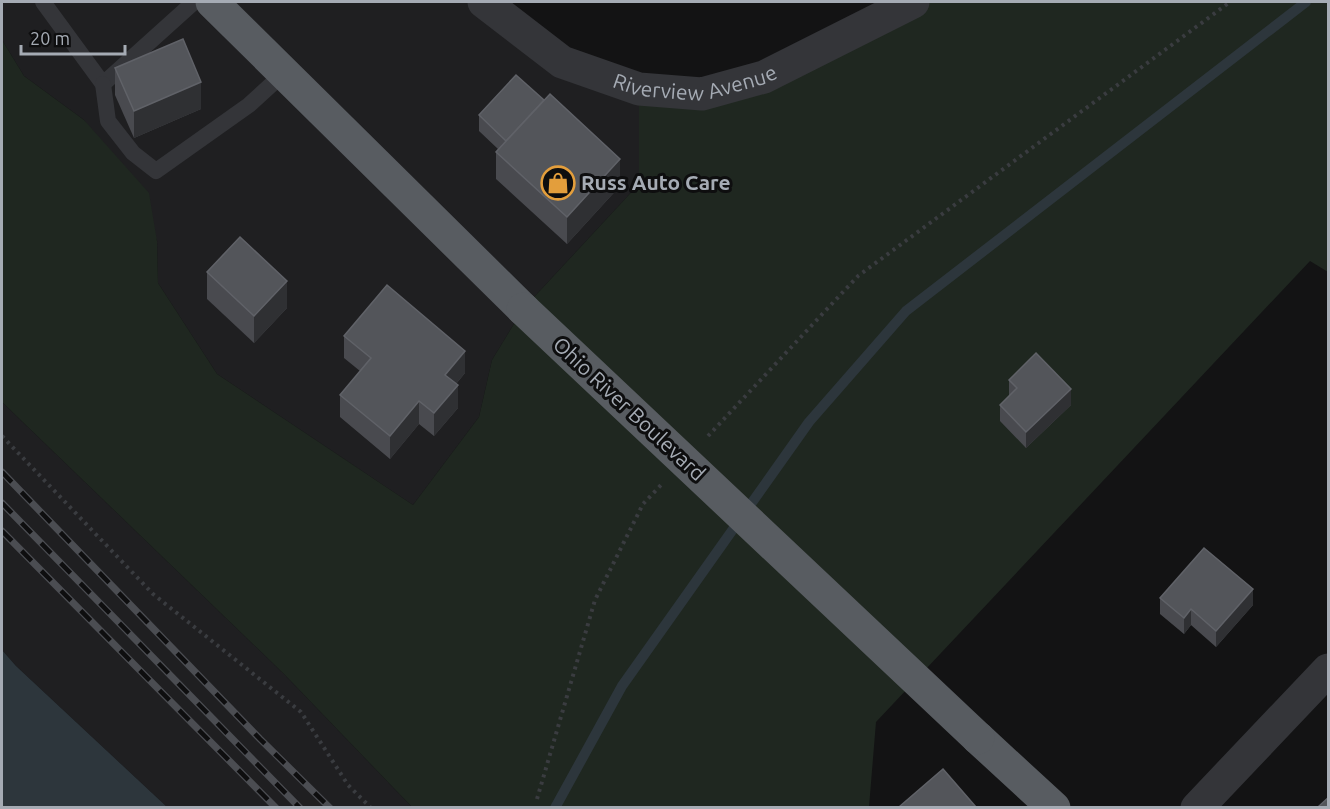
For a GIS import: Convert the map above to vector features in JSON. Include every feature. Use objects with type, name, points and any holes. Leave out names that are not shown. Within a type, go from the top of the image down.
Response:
[{"type":"highway","name":"Ohio River Boulevard","points":[[212,2],[523,309],[1054,807]]},
{"type":"street","name":"Riverview Avenue","points":[[484,2],[562,62],[639,89],[702,94],[764,77],[913,2]]},
{"type":"street","points":[[1197,807],[1329,670]]},
{"type":"lane","points":[[43,2],[103,84],[108,121],[133,153],[156,171],[249,105],[284,73]]},
{"type":"lane","points":[[103,84],[194,2]]},
{"type":"path","points":[[707,436],[858,276],[1230,2]]},
{"type":"path","points":[[2,436],[153,594],[301,712],[348,785],[371,807]]},
{"type":"path","points":[[537,799],[595,600],[644,504],[667,478]]},
{"type":"shaded area","points":[[2,2],[484,2],[639,89],[639,184],[523,309],[492,360],[479,417],[413,505],[217,374],[158,283],[157,240],[84,120],[24,76],[2,40]]},
{"type":"shaded area","points":[[913,2],[1328,2],[1328,272],[1310,261],[876,722],[869,807],[412,807],[284,674],[2,402],[2,40],[24,76],[84,120],[149,193],[157,241],[158,283],[217,374],[413,505],[479,417],[492,360],[523,309],[639,184],[639,89],[702,94]]},
{"type":"shaded area","points":[[2,402],[284,674],[412,807],[167,807],[16,666],[2,650]]},
{"type":"shaded area","points":[[2,650],[16,666],[167,807],[2,807]]},
{"type":"building","points":[[183,39],[201,82],[134,111],[115,68]]},
{"type":"building","points":[[516,75],[544,100],[506,141],[479,115]]},
{"type":"building","name":"Russ Auto Care","points":[[550,94],[620,159],[567,217],[496,152]]},
{"type":"building","points":[[240,237],[287,281],[254,316],[207,272]]},
{"type":"building","points":[[387,285],[465,351],[445,375],[458,385],[434,413],[419,401],[390,436],[340,395],[371,358],[344,336]]},
{"type":"building","points":[[1036,353],[1071,389],[1026,432],[1000,405],[1017,388],[1009,380]]},
{"type":"building","points":[[1204,548],[1253,589],[1216,631],[1191,609],[1184,618],[1160,598]]},
{"type":"building","points":[[943,769],[976,807],[899,807]]},
{"type":"building","points":[[1329,797],[1329,807],[1318,807]]},
{"type":"waterway","points":[[555,808],[622,686],[809,422],[906,311],[1306,2]]},
{"type":"railway","points":[[2,472],[260,739],[330,808]]},
{"type":"railway","points":[[2,503],[300,808]]},
{"type":"railway","points":[[2,531],[276,808]]},
{"type":"place","name":"Russ Auto Care","points":[[558,183]]}]
